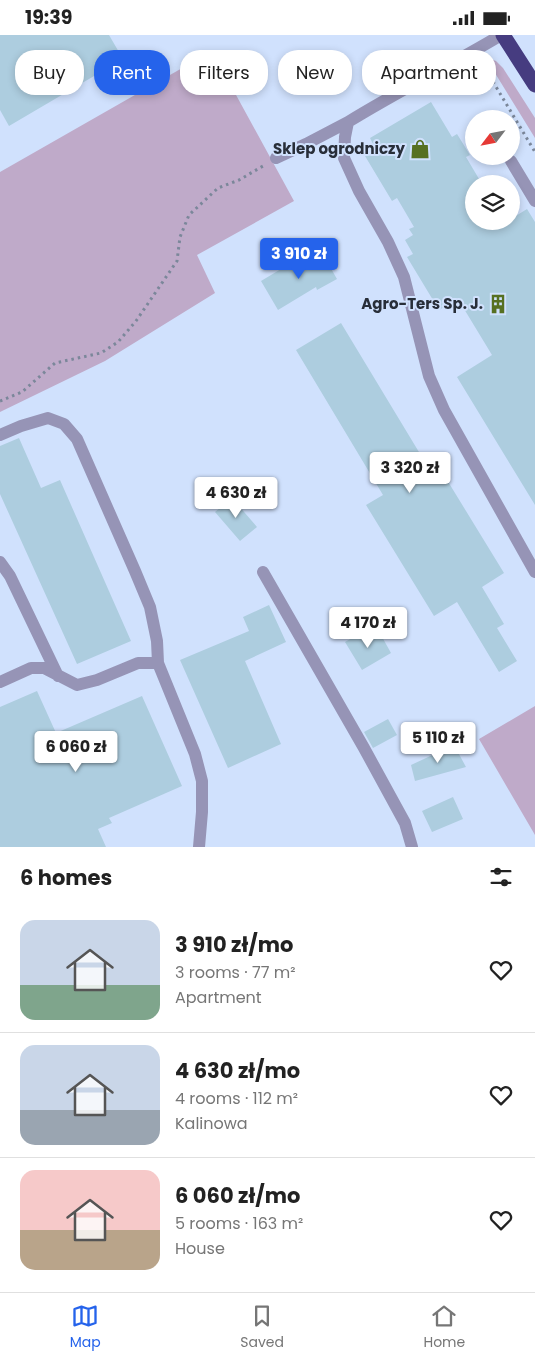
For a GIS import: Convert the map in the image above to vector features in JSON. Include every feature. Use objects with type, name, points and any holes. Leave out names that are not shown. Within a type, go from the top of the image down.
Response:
[{"type":"highway","points":[[502,35],[535,85]]},
{"type":"street","points":[[476,50],[502,35]]},
{"type":"street","points":[[276,158],[348,122],[396,95]]},
{"type":"street","points":[[348,122],[344,158],[404,277],[429,376],[444,410],[535,572]]},
{"type":"street","points":[[513,165],[535,201]]},
{"type":"street","points":[[0,435],[48,418],[64,424],[77,439],[150,607],[157,641],[158,663],[195,754],[202,781],[199,847]]},
{"type":"street","points":[[0,562],[10,576],[58,676]]},
{"type":"street","points":[[263,572],[405,823],[412,847]]},
{"type":"street","points":[[0,682],[31,668],[44,668],[77,685],[97,680],[138,663],[158,663]]},
{"type":"path","points":[[496,87],[535,152]]},
{"type":"path","points":[[0,401],[22,392],[55,363],[101,353],[118,342],[136,321],[177,261],[180,237],[189,215],[218,188],[239,180],[276,158]]},
{"type":"shaded area","points":[[496,61],[503,68],[535,118],[535,138],[520,114],[520,110],[518,110],[496,75]]},
{"type":"shaded area","points":[[180,69],[180,95],[236,95],[294,201],[197,255],[215,293],[105,361],[0,412],[0,172],[135,95],[170,95],[170,75]]},
{"type":"shaded area","points":[[535,706],[535,835],[479,739]]},
{"type":"building","points":[[0,35],[109,35],[118,50],[94,50],[94,76],[84,82],[84,50],[15,50],[15,95],[62,95],[9,126],[0,110]]},
{"type":"building","name":"Agro-Ters Sp. J.","points":[[431,102],[452,137],[457,134],[465,147],[465,165],[471,165],[477,175],[465,175],[465,230],[520,230],[520,213],[527,209],[535,222],[535,505],[457,377],[492,355],[458,299],[439,310],[407,257],[413,254],[405,240],[413,235],[409,229],[414,227],[397,198],[392,201],[365,156],[376,150],[370,138]]},
{"type":"building","points":[[321,251],[337,279],[317,290],[316,287],[278,310],[261,281],[301,257],[304,261]]},
{"type":"building","points":[[341,323],[428,467],[436,462],[504,573],[482,587],[504,624],[497,628],[517,661],[499,672],[457,602],[434,616],[366,505],[383,495],[296,350]]},
{"type":"building","points":[[19,438],[41,488],[60,480],[131,641],[77,664],[0,494],[0,446]]},
{"type":"building","points":[[232,498],[257,527],[240,541],[215,512]]},
{"type":"building","points":[[269,605],[286,642],[245,661],[281,744],[228,768],[180,660],[249,631],[243,617]]},
{"type":"building","points":[[368,629],[374,639],[381,635],[391,653],[362,670],[345,642]]},
{"type":"building","points":[[37,691],[56,733],[142,696],[182,786],[109,818],[112,823],[98,829],[106,847],[0,847],[0,707]]},
{"type":"building","points":[[388,719],[397,735],[373,748],[364,732]]},
{"type":"building","points":[[454,745],[466,767],[415,781],[411,765]]},
{"type":"building","points":[[453,797],[463,819],[432,832],[422,811]]},
{"type":"place","name":"Sklep ogrodniczy","points":[[420,149]]},
{"type":"place","name":"Agro-Ters Sp. J.","points":[[498,304]]}]
